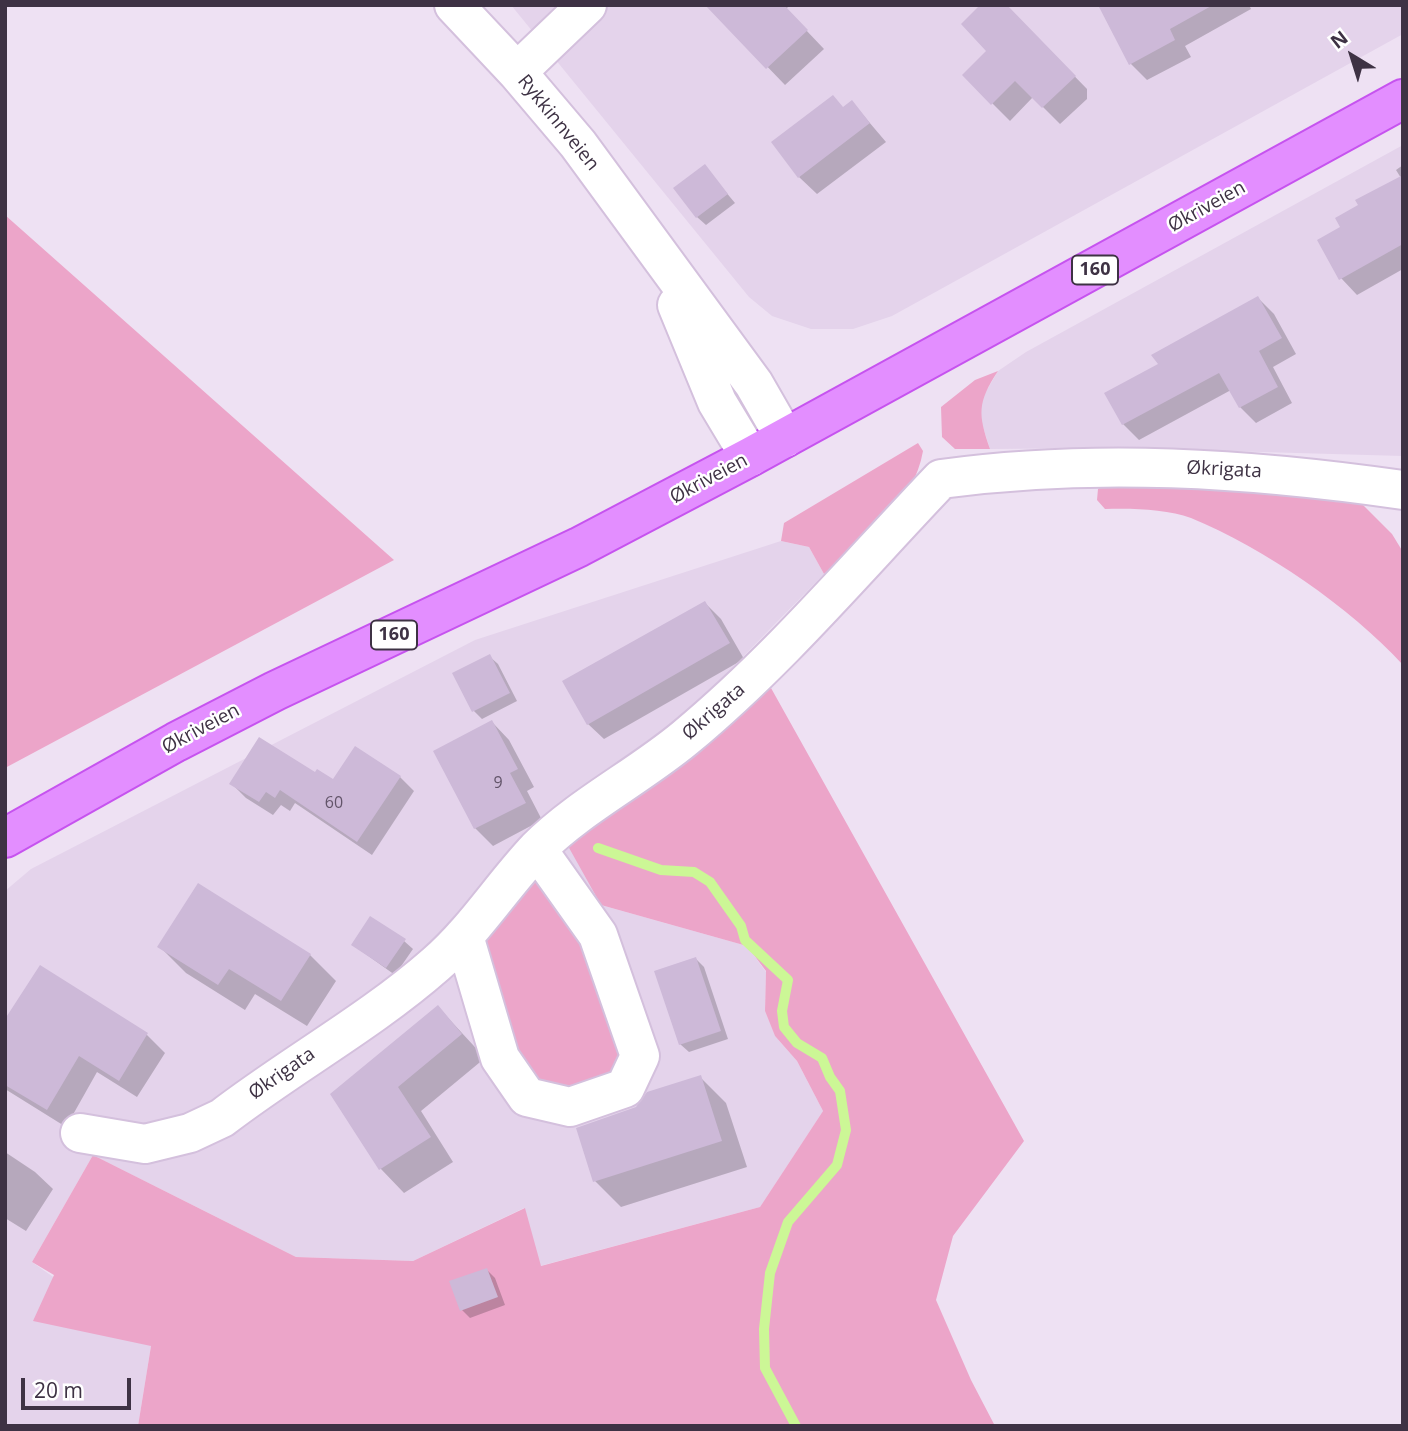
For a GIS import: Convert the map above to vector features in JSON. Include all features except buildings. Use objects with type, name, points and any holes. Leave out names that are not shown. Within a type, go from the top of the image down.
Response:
[{"type":"main road","name":"Økriveien","points":[[5,838],[250,704],[579,547],[750,457],[1403,99]]},
{"type":"street","name":"Rykkinnveien","points":[[454,5],[517,72],[578,144],[754,384],[785,438]]},
{"type":"street","points":[[517,72],[587,5]]},
{"type":"street","name":"Rykkinnveien","points":[[653,249],[717,402],[750,457]]},
{"type":"street","name":"Økrigata","points":[[80,1133],[145,1144],[190,1133],[222,1118],[402,991],[437,964],[464,936],[537,849],[684,739],[746,684],[842,589],[941,479],[996,472],[1142,466],[1295,474],[1403,490]]},
{"type":"street","points":[[464,936],[500,1058],[527,1097],[570,1107],[625,1087],[640,1056],[598,935],[537,849]]},
{"type":"shaded area","points":[[511,5],[1403,5],[1403,34],[892,316],[853,329],[811,329],[772,316],[749,297]]},
{"type":"shaded area","points":[[1403,145],[1403,456],[1120,448],[990,449],[981,421],[981,400],[998,371],[1026,352]]},
{"type":"shaded area","points":[[5,215],[394,560],[5,768]]},
{"type":"shaded area","points":[[998,371],[986,392],[982,409],[983,427],[990,449],[955,449],[942,437],[941,407],[975,380]]},
{"type":"shaded area","points":[[918,443],[923,451],[918,470],[899,505],[886,522],[840,563],[824,574],[809,547],[781,541],[784,523]]},
{"type":"shaded area","points":[[1109,482],[1238,484],[1361,503],[1392,534],[1403,552],[1403,665],[1382,643],[1332,601],[1247,545],[1181,515],[1149,510],[1105,509],[1097,500],[1098,489]]},
{"type":"shaded area","points":[[781,541],[809,547],[824,574],[673,728],[601,905],[747,946],[766,972],[765,1011],[775,1036],[797,1061],[823,1111],[760,1207],[540,1266],[524,1208],[413,1261],[296,1257],[93,1155],[32,1262],[151,1346],[138,1426],[5,1425],[5,891],[31,869],[475,640]]},
{"type":"shaded area","points":[[771,688],[1024,1141],[953,1236],[936,1300],[971,1380],[995,1426],[138,1426],[151,1346],[33,1321],[54,1275],[32,1262],[93,1155],[296,1257],[413,1261],[525,1208],[541,1266],[760,1207],[823,1111],[797,1061],[775,1036],[765,1011],[766,971],[747,946],[601,905],[568,846],[687,750]]},
{"type":"shaded area","points":[[524,877],[543,877],[574,921],[618,1022],[623,1072],[563,1097],[521,1079],[484,941]]},
{"type":"waterway","points":[[598,848],[661,870],[694,872],[710,882],[741,926],[745,940],[788,980],[782,1011],[784,1027],[797,1043],[822,1058],[840,1091],[846,1130],[837,1165],[788,1222],[770,1273],[764,1329],[765,1368],[796,1426]]}]
